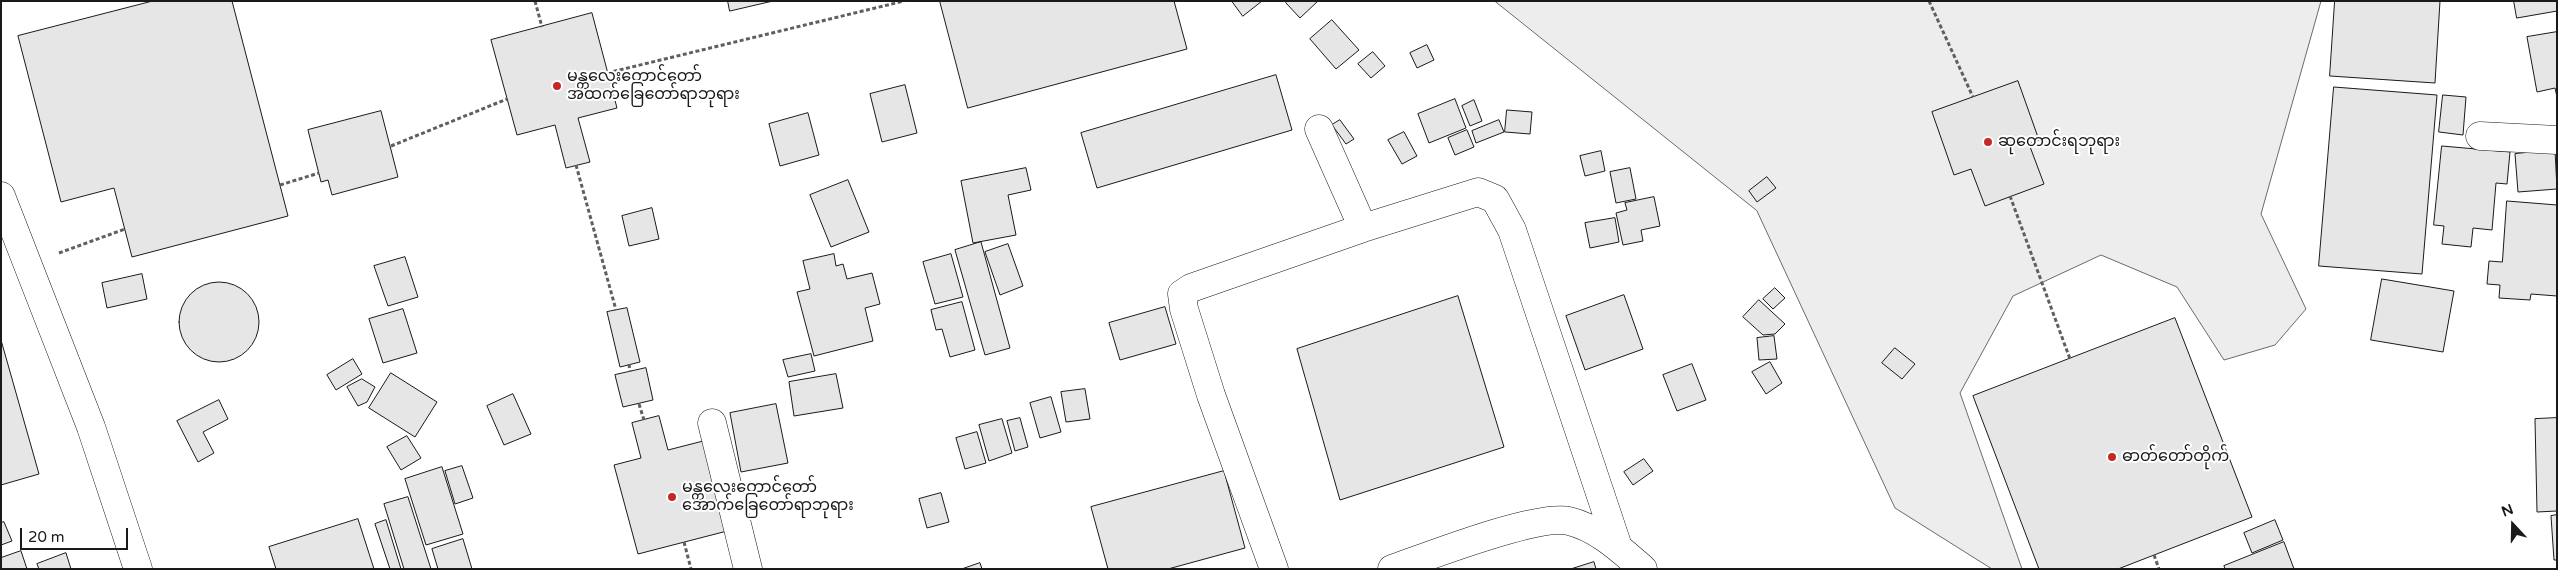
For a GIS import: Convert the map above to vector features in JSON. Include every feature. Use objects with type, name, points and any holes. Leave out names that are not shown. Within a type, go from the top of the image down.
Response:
[{"type":"street","points":[[1319,129],[1363,228]]},
{"type":"street","points":[[2480,136],[2557,140]]},
{"type":"street","points":[[1274,569],[1211,395],[1184,309],[1182,294],[1191,288],[1363,228],[1478,192],[1495,199],[1512,230],[1618,547]]},
{"type":"street","points":[[1,196],[91,427],[138,569]]},
{"type":"street","points":[[712,423],[748,569]]},
{"type":"street","points":[[1392,569],[1455,547],[1548,520],[1568,520],[1590,529],[1618,547],[1643,569]]},
{"type":"path","points":[[536,1],[542,27]]},
{"type":"path","points":[[607,73],[904,1]]},
{"type":"path","points":[[1929,1],[1973,97]]},
{"type":"path","points":[[391,146],[508,99]]},
{"type":"path","points":[[576,165],[616,310]]},
{"type":"path","points":[[280,185],[319,173]]},
{"type":"path","points":[[2010,196],[2070,359]]},
{"type":"path","points":[[27,264],[125,229]]},
{"type":"path","points":[[629,364],[630,372]]},
{"type":"path","points":[[639,404],[644,420]]},
{"type":"path","points":[[684,542],[691,569]]},
{"type":"path","points":[[2154,555],[2159,569]]},
{"type":"shaded area","points":[[1495,1],[2321,1],[2261,214],[2306,309],[2275,345],[2224,360],[2177,287],[2101,255],[2013,296],[1960,393],[2022,569],[1992,569],[1895,508],[1757,211]]},
{"type":"building","points":[[153,1],[232,1],[288,216],[132,257],[114,188],[61,202],[18,36]]},
{"type":"building","points":[[728,1],[773,1],[730,11]]},
{"type":"building","points":[[940,1],[1174,1],[1187,49],[968,108]]},
{"type":"building","points":[[1232,1],[1262,1],[1243,16]]},
{"type":"building","points":[[1287,1],[1318,1],[1300,18],[1286,3]]},
{"type":"building","points":[[2335,1],[2440,1],[2435,83],[2330,76]]},
{"type":"building","points":[[2514,1],[2557,1],[2557,11],[2517,18]]},
{"type":"building","name":"မန္တ‌လေးတောင်တော် အထက်ခြေတော်ရာဘုရား‌","points":[[592,13],[617,108],[578,118],[590,162],[566,168],[555,125],[517,135],[491,40]]},
{"type":"building","points":[[1332,20],[1359,50],[1336,69],[1310,39]]},
{"type":"building","points":[[2557,32],[2557,97],[2555,88],[2537,92],[2527,37]]},
{"type":"building","points":[[1427,45],[1434,60],[1417,68],[1410,53]]},
{"type":"building","points":[[1373,52],[1385,66],[1371,78],[1358,64]]},
{"type":"building","points":[[1276,75],[1292,130],[1097,188],[1081,133]]},
{"type":"building","name":"ဆုတောင်းရဘုရား","points":[[2018,81],[2039,140],[2029,144],[2044,184],[1985,206],[1971,169],[1954,175],[1932,112]]},
{"type":"building","points":[[905,85],[917,133],[882,142],[870,94]]},
{"type":"building","points":[[2334,87],[2437,95],[2422,274],[2319,266]]},
{"type":"building","points":[[2443,95],[2466,97],[2463,135],[2439,132]]},
{"type":"building","points":[[1455,99],[1466,128],[1429,143],[1418,114]]},
{"type":"building","points":[[1474,100],[1482,121],[1470,126],[1462,106]]},
{"type":"building","points":[[1507,110],[1532,112],[1530,134],[1505,132]]},
{"type":"building","points":[[381,111],[398,177],[332,195],[328,180],[321,182],[308,130]]},
{"type":"building","points":[[808,113],[819,155],[780,166],[769,124]]},
{"type":"building","points":[[1340,120],[1354,139],[1346,144],[1332,125]]},
{"type":"building","points":[[1499,120],[1504,132],[1476,143],[1472,131]]},
{"type":"building","points":[[1467,130],[1474,147],[1455,155],[1448,138]]},
{"type":"building","points":[[1404,132],[1417,156],[1402,164],[1388,140]]},
{"type":"building","points":[[2442,146],[2510,152],[2507,184],[2496,183],[2492,230],[2473,228],[2471,247],[2442,244],[2444,226],[2434,225]]},
{"type":"building","points":[[2555,150],[2557,189],[2518,192],[2515,154]]},
{"type":"building","points":[[1601,151],[1605,171],[1585,176],[1580,156]]},
{"type":"building","points":[[1026,168],[1031,190],[1008,195],[1016,235],[973,243],[961,181]]},
{"type":"building","points":[[1630,168],[1636,199],[1616,203],[1610,172]]},
{"type":"building","points":[[1767,177],[1776,188],[1757,202],[1749,191]]},
{"type":"building","points":[[848,180],[869,232],[831,247],[810,195]]},
{"type":"building","points":[[1654,197],[1660,226],[1641,230],[1643,241],[1623,245],[1616,213],[1627,210],[1625,203]]},
{"type":"building","points":[[2507,201],[2557,205],[2557,296],[2531,294],[2530,300],[2499,298],[2500,285],[2487,284],[2489,261],[2502,262]]},
{"type":"building","points":[[652,208],[659,239],[629,246],[622,216]]},
{"type":"building","points":[[1615,218],[1619,242],[1590,248],[1585,223]]},
{"type":"building","points":[[981,242],[1010,348],[985,355],[955,250]]},
{"type":"building","points":[[1008,244],[1023,286],[1000,295],[985,252]]},
{"type":"building","points":[[834,254],[836,266],[843,264],[847,279],[872,273],[880,304],[865,308],[873,341],[814,356],[797,292],[810,289],[803,261]]},
{"type":"building","points":[[951,254],[963,297],[935,304],[923,262]]},
{"type":"building","points":[[405,257],[418,297],[388,306],[374,266]]},
{"type":"building","points":[[142,274],[147,299],[107,308],[102,283]]},
{"type":"building","points":[[2382,279],[2454,291],[2443,352],[2371,340]]},
{"type":"building","points":[[219,282],[234,285],[247,294],[256,307],[259,322],[256,337],[247,350],[234,359],[219,362],[204,359],[191,350],[182,337],[179,322],[182,307],[191,294],[204,285]]},
{"type":"building","points":[[1775,288],[1785,298],[1773,309],[1763,299]]},
{"type":"building","points":[[1624,295],[1643,349],[1585,370],[1566,316]]},
{"type":"building","points":[[1458,296],[1504,447],[1340,500],[1297,349]]},
{"type":"building","points":[[1759,300],[1785,324],[1775,334],[1763,335],[1743,317]]},
{"type":"building","points":[[962,302],[975,350],[950,357],[942,329],[936,330],[931,310]]},
{"type":"building","points":[[1165,307],[1176,344],[1120,360],[1109,323]]},
{"type":"building","points":[[627,308],[640,362],[620,367],[607,312]]},
{"type":"building","points":[[403,309],[417,353],[383,363],[369,319]]},
{"type":"building","name":"ဓာတ်တော်တိုက်","points":[[2175,318],[2252,517],[2118,569],[2039,569],[1973,396]]},
{"type":"building","points":[[1774,336],[1777,359],[1759,360],[1757,338]]},
{"type":"building","points":[[1,340],[39,474],[1,485]]},
{"type":"building","points":[[1895,348],[1915,364],[1902,379],[1882,363]]},
{"type":"building","points":[[811,354],[815,371],[788,377],[783,360]]},
{"type":"building","points":[[353,359],[362,374],[336,390],[327,375]]},
{"type":"building","points":[[1770,362],[1782,383],[1766,394],[1752,372]]},
{"type":"building","points":[[1692,364],[1706,400],[1677,411],[1663,375]]},
{"type":"building","points":[[646,368],[653,400],[623,407],[615,375]]},
{"type":"building","points":[[391,373],[437,402],[415,437],[369,408]]},
{"type":"building","points":[[836,374],[843,408],[794,416],[789,382]]},
{"type":"building","points":[[362,379],[375,387],[367,402],[358,406],[347,387]]},
{"type":"building","points":[[1085,389],[1090,419],[1066,422],[1061,392]]},
{"type":"building","points":[[513,394],[531,434],[504,445],[487,406]]},
{"type":"building","points":[[1051,397],[1061,432],[1040,438],[1030,403]]},
{"type":"building","points":[[219,400],[228,419],[203,432],[214,453],[198,462],[177,421]]},
{"type":"building","points":[[776,404],[788,463],[741,472],[730,413]]},
{"type":"building","name":"မန္တ‌လေးတောင်တော် အောက်ခြေတော်ရာဘုရား‌","points":[[659,416],[668,450],[707,440],[731,530],[638,554],[614,465],[641,458],[632,423]]},
{"type":"building","points":[[1020,418],[1028,447],[1015,451],[1007,421]]},
{"type":"building","points":[[2557,418],[2557,511],[2537,512],[2535,419]]},
{"type":"building","points":[[1002,419],[1012,453],[989,461],[979,425]]},
{"type":"building","points":[[977,432],[986,463],[965,469],[956,438]]},
{"type":"building","points":[[407,436],[421,458],[401,470],[387,447]]},
{"type":"building","points":[[1644,459],[1653,471],[1633,485],[1624,472]]},
{"type":"building","points":[[462,466],[473,498],[455,504],[445,471]]},
{"type":"building","points":[[442,467],[463,534],[426,545],[405,479]]},
{"type":"building","points":[[1224,471],[1245,548],[1168,569],[1108,569],[1091,507]]},
{"type":"building","points":[[941,493],[949,522],[927,528],[919,499]]},
{"type":"building","points":[[408,497],[431,569],[404,569],[384,504]]},
{"type":"building","points":[[2557,515],[2557,560],[2554,560],[2551,516]]},
{"type":"building","points":[[358,519],[374,569],[276,569],[269,547]]},
{"type":"building","points":[[386,520],[401,569],[390,569],[375,524]]},
{"type":"building","points":[[2275,520],[2283,540],[2252,553],[2244,533]]},
{"type":"building","points":[[4,522],[12,541],[1,545],[1,523]]},
{"type":"building","points":[[463,539],[472,569],[438,569],[432,549]]},
{"type":"building","points":[[2284,542],[2294,569],[2225,569],[2224,566]]},
{"type":"building","points":[[21,551],[27,569],[1,569],[1,558]]},
{"type":"building","points":[[66,553],[71,569],[39,569],[37,564]]},
{"type":"building","points":[[1594,562],[1596,569],[1571,569]]},
{"type":"building","points":[[980,563],[982,569],[962,569]]},
{"type":"place","name":"မန္တ‌လေးတောင်တော် အထက်ခြေတော်ရာဘုရား‌","points":[[557,86]]},
{"type":"place","name":"ဆုတောင်းရဘုရား","points":[[1988,142]]},
{"type":"place","name":"ဓာတ်တော်တိုက်","points":[[2112,457]]},
{"type":"place","name":"မန္တ‌လေးတောင်တော် အောက်ခြေတော်ရာဘုရား‌","points":[[672,497]]}]
